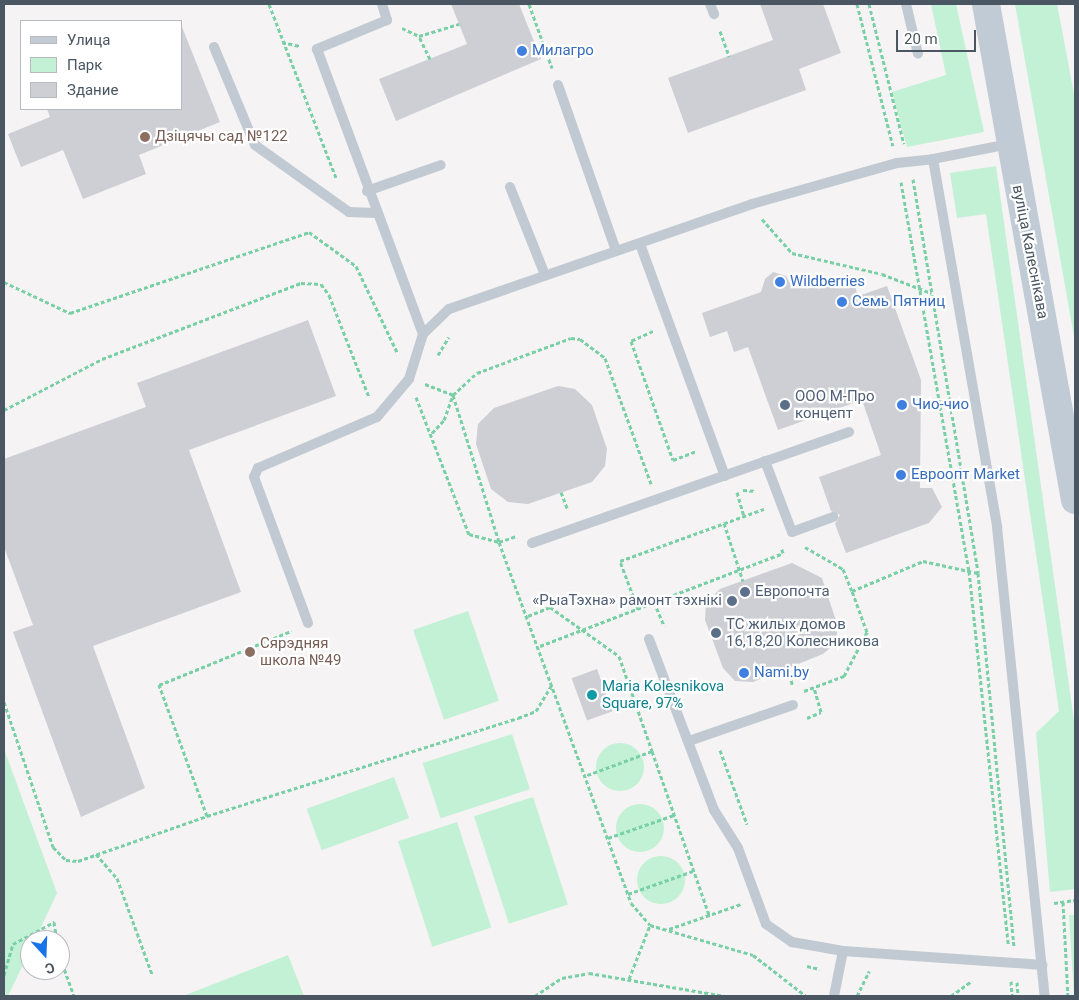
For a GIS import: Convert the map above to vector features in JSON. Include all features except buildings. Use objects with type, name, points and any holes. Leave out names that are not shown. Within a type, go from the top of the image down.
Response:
[{"type":"main road","name":"вуліца Калеснікава","points":[[986,4],[1075,500]]},
{"type":"lane","points":[[382,4],[387,20],[317,49],[375,213],[423,334]]},
{"type":"lane","points":[[906,4],[918,54]]},
{"type":"lane","points":[[214,47],[255,145],[349,212],[375,213]]},
{"type":"lane","points":[[558,85],[616,251]]},
{"type":"lane","points":[[308,623],[254,478],[266,461],[377,417],[409,379],[423,334],[449,310],[752,204],[897,163],[933,159],[1010,144]]},
{"type":"lane","points":[[933,159],[997,527],[1045,996]]},
{"type":"lane","points":[[367,191],[441,165]]},
{"type":"lane","points":[[510,187],[546,275]]},
{"type":"lane","points":[[640,244],[725,476]]},
{"type":"lane","points":[[532,543],[849,432]]},
{"type":"lane","points":[[765,461],[792,532],[833,517]]},
{"type":"lane","points":[[649,638],[714,810],[738,848],[766,924],[792,942],[843,951],[1043,966]]},
{"type":"lane","points":[[689,741],[793,704]]},
{"type":"lane","points":[[834,996],[843,951]]},
{"type":"path","points":[[269,4],[349,212]]},
{"type":"path","points":[[529,4],[558,85]]},
{"type":"path","points":[[857,4],[897,163],[969,571],[1018,996]]},
{"type":"path","points":[[869,4],[909,161],[978,573],[1013,963],[1012,996]]},
{"type":"path","points":[[712,9],[729,56]]},
{"type":"path","points":[[430,59],[419,36],[458,24]]},
{"type":"path","points":[[752,204],[772,234],[792,253],[882,274],[932,293]]},
{"type":"path","points":[[4,282],[70,313],[309,232],[356,266],[432,432],[469,534],[499,542]]},
{"type":"path","points":[[4,410],[102,359],[301,284],[321,284],[329,295],[377,417]]},
{"type":"path","points":[[656,328],[651,334],[631,340],[673,460],[697,451],[703,454]]},
{"type":"path","points":[[435,360],[450,334]]},
{"type":"path","points":[[432,432],[444,420],[453,395],[477,373],[571,338],[588,341],[605,358],[653,489],[661,487]]},
{"type":"path","points":[[425,376],[420,385],[430,384],[453,395],[499,542],[540,646],[628,894],[650,925],[753,955],[806,996]]},
{"type":"path","points":[[561,492],[571,518]]},
{"type":"path","points":[[744,516],[736,492],[761,494]]},
{"type":"path","points":[[766,499],[772,517]]},
{"type":"path","points":[[638,609],[620,561],[769,508]]},
{"type":"path","points":[[724,524],[743,581]]},
{"type":"path","points":[[780,544],[783,553]]},
{"type":"path","points":[[787,668],[796,694],[844,676],[867,632],[842,569],[803,546],[796,548]]},
{"type":"path","points":[[540,646],[790,550]]},
{"type":"path","points":[[852,592],[923,561],[978,573]]},
{"type":"path","points":[[654,602],[665,630]]},
{"type":"path","points":[[528,616],[550,607],[619,656],[709,915]]},
{"type":"path","points":[[207,816],[160,685],[308,623]]},
{"type":"path","points":[[4,702],[53,847],[66,860],[96,854],[207,816],[518,718],[536,711],[552,684]]},
{"type":"path","points":[[803,719],[821,712],[814,688]]},
{"type":"path","points":[[729,745],[720,748],[750,832]]},
{"type":"path","points":[[585,776],[652,751]]},
{"type":"path","points":[[608,838],[674,815]]},
{"type":"path","points":[[96,854],[117,878],[152,974]]},
{"type":"path","points":[[628,894],[693,871]]},
{"type":"path","points":[[1063,902],[1068,996]]},
{"type":"path","points":[[39,930],[54,922],[55,930]]},
{"type":"path","points":[[629,979],[650,925]]},
{"type":"path","points":[[4,975],[13,944],[20,940]]},
{"type":"path","points":[[857,996],[864,976],[870,970],[880,971]]},
{"type":"path","points":[[535,996],[562,978],[589,973],[725,996]]},
{"type":"path","points":[[68,980],[74,996]]},
{"type":"path","points":[[951,996],[972,981],[963,980]]},
{"type":"green space","points":[[931,4],[956,4],[984,132],[907,147],[892,92],[946,75]]},
{"type":"green space","points":[[1015,4],[1057,4],[1075,99],[1075,342]]},
{"type":"green space","points":[[996,166],[1075,728],[1075,889],[1050,892],[1036,733],[1059,711],[986,214],[957,218],[950,173]]},
{"type":"green space","points":[[468,611],[499,701],[444,720],[413,630]]},
{"type":"green space","points":[[512,734],[530,789],[441,818],[423,763]]},
{"type":"green space","points":[[620,743],[629,745],[637,750],[642,758],[644,767],[642,776],[637,784],[629,789],[620,791],[611,789],[603,784],[598,776],[596,767],[598,758],[603,750],[611,745]]},
{"type":"green space","points":[[4,749],[57,893],[40,930],[20,930],[20,971],[8,996],[4,996]]},
{"type":"green space","points":[[394,777],[409,818],[322,850],[307,809]]},
{"type":"green space","points":[[533,797],[568,904],[509,924],[474,816]]},
{"type":"green space","points":[[640,804],[649,806],[657,811],[662,819],[664,828],[662,837],[657,845],[649,850],[640,852],[631,850],[623,845],[618,837],[616,828],[618,819],[623,811],[631,806]]},
{"type":"green space","points":[[457,822],[491,928],[432,947],[398,841]]},
{"type":"green space","points":[[661,856],[670,858],[678,863],[683,871],[685,880],[683,889],[678,897],[670,902],[661,904],[652,902],[644,897],[639,889],[637,880],[639,871],[644,863],[652,858]]},
{"type":"green space","points":[[1069,915],[1075,915],[1075,996],[1074,996]]},
{"type":"green space","points":[[288,955],[304,996],[183,996]]},
{"type":"place","name":"Милагро","points":[[522,51]]},
{"type":"place","name":"Дзіцячы сад №122","points":[[145,137]]},
{"type":"place","name":"Wildberries","points":[[780,282]]},
{"type":"place","name":"Семь Пятниц","points":[[842,302]]},
{"type":"place","name":"ООО М-Про концепт","points":[[785,405]]},
{"type":"place","name":"Чио-чио","points":[[902,405]]},
{"type":"place","name":"Евроопт Market","points":[[901,475]]},
{"type":"place","name":"Европочта","points":[[745,592]]},
{"type":"place","name":"«РыаТэхна» рамонт тэхнікі","points":[[732,601]]},
{"type":"place","name":"ТС жилых домов 16,18,20 Колесникова","points":[[716,633]]},
{"type":"place","name":"Сярэдняя школа №49","points":[[250,652]]},
{"type":"place","name":"Nami.by","points":[[744,673]]},
{"type":"place","name":"Maria Kolesnikova Square, 97%","points":[[592,695]]}]
